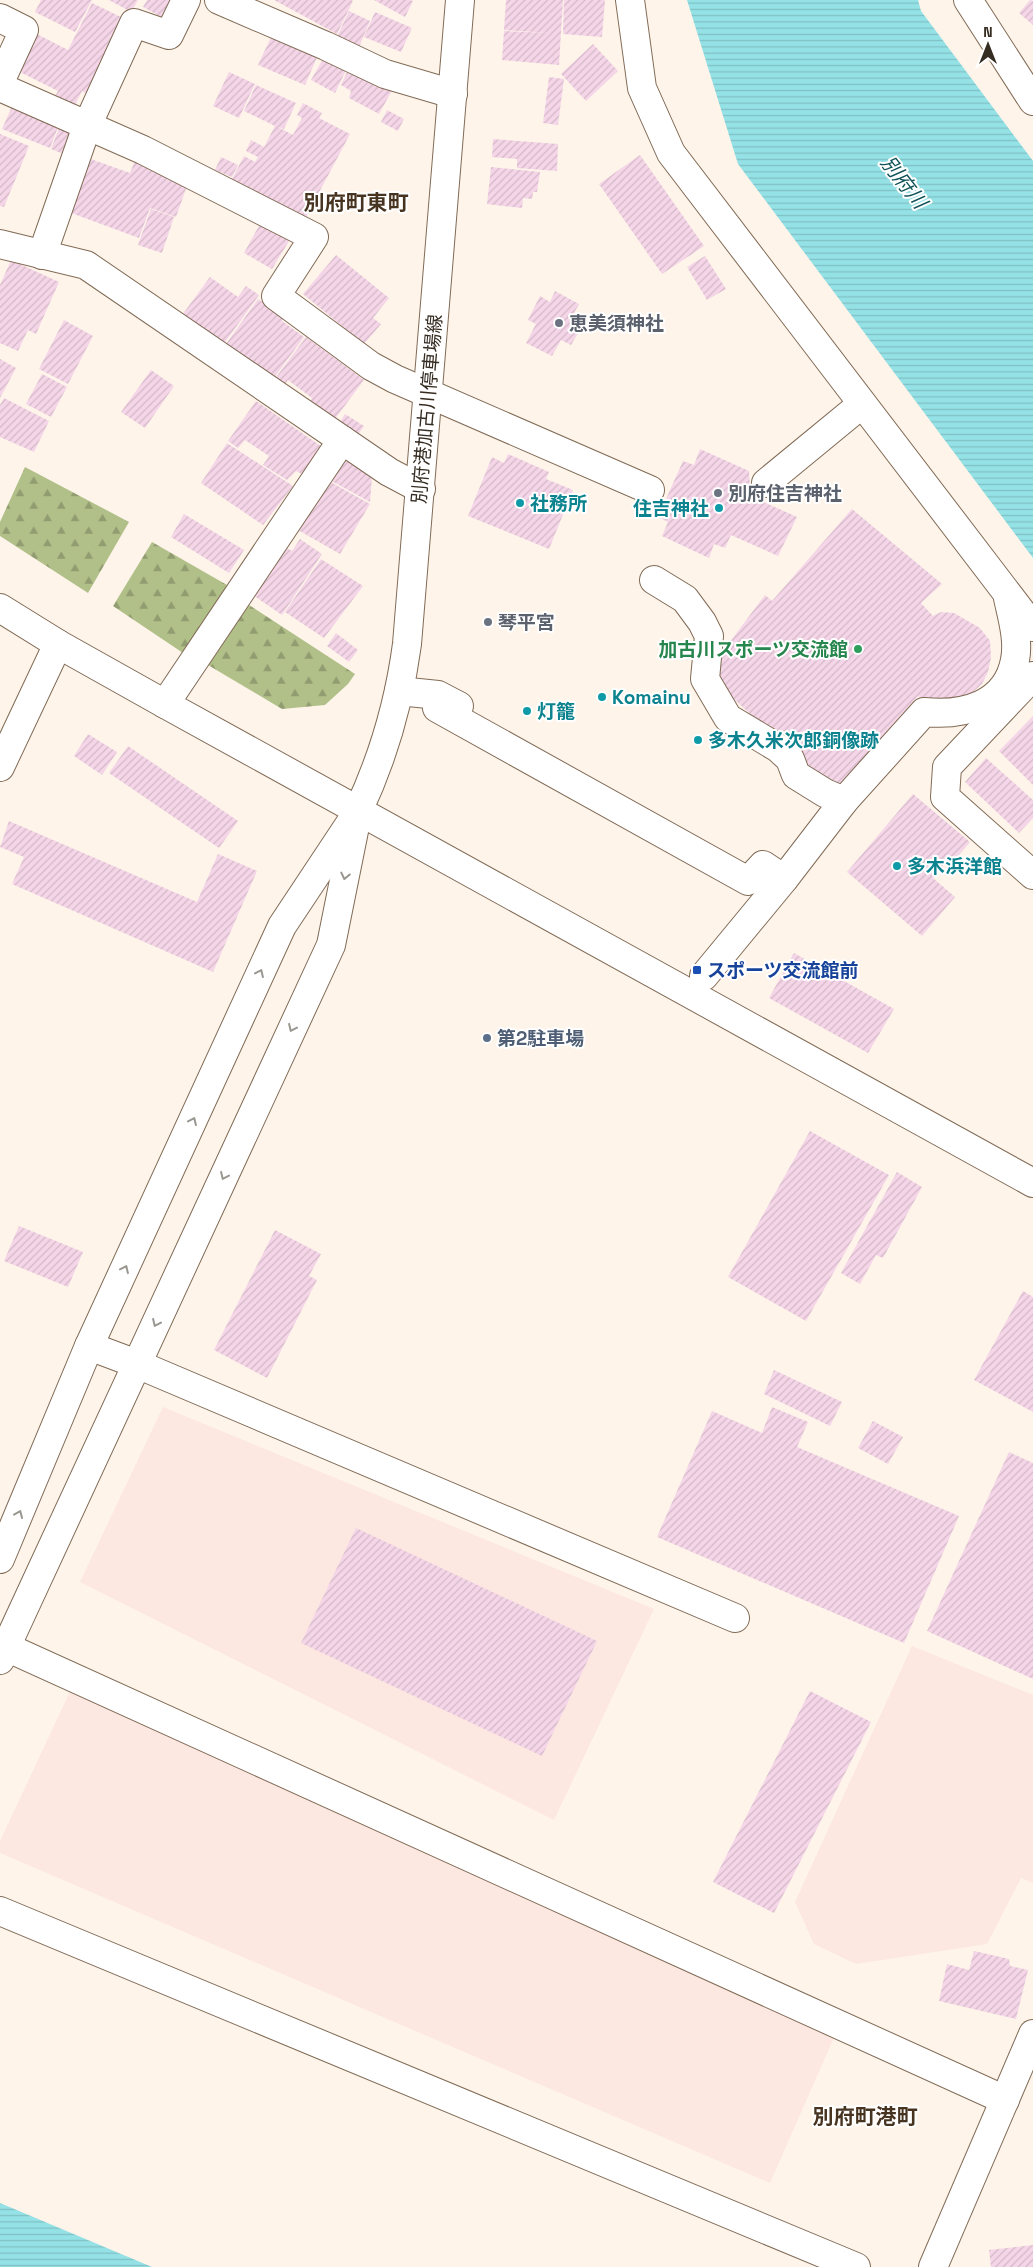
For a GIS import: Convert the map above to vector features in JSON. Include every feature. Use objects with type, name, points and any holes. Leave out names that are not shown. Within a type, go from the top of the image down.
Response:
[{"type":"street","points":[[42,255],[87,126],[134,23],[169,35],[186,0]]},
{"type":"street","points":[[219,0],[326,46],[384,74],[453,94]]},
{"type":"street","name":"別府港加古川停車場線","points":[[358,811],[371,783],[392,723],[407,644],[460,0]]},
{"type":"street","points":[[630,0],[642,88],[671,153],[1033,627]]},
{"type":"street","points":[[968,0],[1033,101]]},
{"type":"street","points":[[0,18],[24,30],[0,82]]},
{"type":"street","points":[[0,87],[143,150],[314,237],[276,296],[371,366],[395,379],[650,490]]},
{"type":"street","points":[[0,245],[86,265],[389,472],[421,489]]},
{"type":"street","points":[[766,483],[862,404]]},
{"type":"street","points":[[165,704],[342,440]]},
{"type":"street","points":[[654,580],[685,599],[702,622],[709,636],[705,679],[728,718],[790,759],[796,775],[825,793],[844,801]]},
{"type":"street","points":[[704,976],[784,879],[844,801],[924,712],[946,714],[969,711],[997,694],[1009,677],[1016,659],[1015,638],[1008,594]]},
{"type":"street","points":[[0,608],[58,644],[165,704],[1033,1183]]},
{"type":"street","points":[[0,767],[58,644]]},
{"type":"street","points":[[1033,676],[947,767],[946,798],[1033,875]]},
{"type":"street","points":[[399,691],[438,694],[744,859]]},
{"type":"street","points":[[437,708],[748,881],[763,864],[784,879]]},
{"type":"street","points":[[0,1559],[90,1346],[282,926],[358,811]]},
{"type":"street","points":[[358,811],[331,945],[3,1654],[1005,2100]]},
{"type":"street","points":[[90,1346],[137,1364],[735,1618]]},
{"type":"street","points":[[0,1911],[856,2267]]},
{"type":"street","points":[[933,2267],[1033,2034]]},
{"type":"shaded area","points":[[163,1407],[654,1609],[554,1820],[80,1582]]},
{"type":"shaded area","points":[[912,1646],[1033,1695],[1033,1883],[1021,1878],[987,1944],[856,1964],[814,1944],[795,1902]]},
{"type":"shaded area","points":[[82,1666],[839,2026],[770,2183],[0,1853],[0,1841]]},
{"type":"green space","points":[[25,467],[129,522],[88,593],[0,536],[0,522]]},
{"type":"green space","points":[[152,542],[234,589],[189,657],[113,606]]},
{"type":"green space","points":[[249,605],[355,674],[348,684],[325,705],[282,709],[208,665]]},
{"type":"water","name":"別府川","points":[[687,0],[918,0],[921,11],[1033,161],[1033,558],[738,164]]},
{"type":"water","points":[[0,2203],[152,2267],[0,2267]]},
{"type":"building","points":[[41,0],[92,0],[75,32],[35,12]]},
{"type":"building","points":[[109,0],[138,0],[131,12]]},
{"type":"building","points":[[147,0],[176,0],[165,19],[143,7]]},
{"type":"building","points":[[274,0],[351,0],[353,1],[337,34]]},
{"type":"building","points":[[374,0],[410,0],[413,1],[405,17]]},
{"type":"building","points":[[506,0],[563,0],[559,65],[502,60],[504,31],[550,33],[504,30]]},
{"type":"building","points":[[564,0],[605,0],[602,37],[563,34]]},
{"type":"building","points":[[1030,0],[1033,1],[1033,25],[1019,13]]},
{"type":"building","points":[[92,3],[125,19],[87,94],[82,91],[74,107],[54,98],[58,91],[12,68],[31,31],[68,50]]},
{"type":"building","points":[[349,11],[370,21],[357,52],[335,41]]},
{"type":"building","points":[[375,12],[412,28],[401,52],[364,37]]},
{"type":"building","points":[[272,35],[318,55],[305,85],[258,65]]},
{"type":"building","points":[[593,44],[618,71],[586,101],[561,74]]},
{"type":"building","points":[[327,52],[349,64],[335,93],[311,80]]},
{"type":"building","points":[[351,63],[394,87],[379,114],[349,98],[351,91],[341,85]]},
{"type":"building","points":[[229,72],[255,84],[239,118],[213,106]]},
{"type":"building","points":[[549,77],[564,79],[558,125],[543,123]]},
{"type":"building","points":[[256,85],[296,103],[284,129],[278,127],[293,135],[302,118],[297,115],[303,103],[322,113],[319,118],[350,134],[306,217],[232,179],[244,156],[255,162],[258,157],[246,151],[251,140],[264,147],[275,126],[244,111]]},
{"type":"building","points":[[13,104],[40,115],[38,119],[58,127],[50,148],[2,129]]},
{"type":"building","points":[[387,110],[404,119],[398,131],[381,122]]},
{"type":"building","points":[[59,128],[74,134],[66,155],[51,149]]},
{"type":"building","points":[[0,134],[29,146],[4,207],[0,206]]},
{"type":"building","points":[[493,139],[558,144],[557,171],[517,168],[517,159],[492,157]]},
{"type":"building","points":[[640,155],[704,246],[662,274],[599,184]]},
{"type":"building","points":[[82,156],[130,173],[136,158],[170,170],[166,179],[187,186],[176,217],[150,208],[139,238],[63,210]]},
{"type":"building","points":[[221,157],[238,165],[232,177],[215,170]]},
{"type":"building","points":[[491,167],[540,172],[537,192],[533,192],[532,199],[523,198],[522,208],[487,204]]},
{"type":"building","points":[[151,209],[174,217],[162,253],[138,245]]},
{"type":"building","points":[[260,224],[289,241],[272,269],[244,253]]},
{"type":"building","points":[[336,255],[389,298],[373,318],[381,324],[364,344],[303,294]]},
{"type":"building","points":[[705,256],[726,289],[707,300],[687,267]]},
{"type":"building","points":[[11,260],[59,282],[36,334],[28,330],[18,351],[0,343],[0,285]]},
{"type":"building","points":[[210,277],[238,297],[246,286],[259,295],[223,345],[182,315]]},
{"type":"building","name":"恵美須神社","points":[[555,291],[579,304],[573,315],[585,321],[571,345],[561,340],[552,356],[526,343],[536,324],[528,320],[540,296],[550,302]]},
{"type":"building","points":[[258,299],[284,317],[282,321],[304,337],[274,378],[226,344]]},
{"type":"building","points":[[64,320],[93,336],[68,384],[39,369]]},
{"type":"building","points":[[306,337],[364,380],[334,420],[310,402],[312,398],[288,380],[283,387],[274,380]]},
{"type":"building","points":[[0,359],[16,368],[0,398]]},
{"type":"building","points":[[151,370],[174,386],[145,428],[121,412]]},
{"type":"building","points":[[42,374],[67,387],[51,417],[26,404]]},
{"type":"building","points":[[4,398],[49,421],[34,452],[0,437],[0,405]]},
{"type":"building","points":[[256,401],[325,449],[306,476],[296,471],[287,480],[263,465],[269,456],[245,440],[238,448],[228,441]]},
{"type":"building","points":[[345,414],[364,426],[357,436],[339,424]]},
{"type":"building","points":[[227,443],[293,486],[263,525],[201,483]]},
{"type":"building","name":"住吉神社","points":[[700,449],[749,471],[750,488],[762,492],[757,499],[797,517],[778,556],[731,535],[725,548],[714,544],[709,558],[662,536],[668,522],[658,517],[683,461],[694,465]]},
{"type":"building","name":"社務所","points":[[508,454],[549,472],[546,479],[573,490],[549,549],[468,516],[492,457],[504,463]]},
{"type":"building","points":[[341,456],[372,477],[370,502],[326,478]]},
{"type":"building","points":[[327,480],[370,504],[340,554],[298,530]]},
{"type":"building","name":"加古川スポーツ交流館","points":[[852,509],[942,584],[921,603],[933,616],[941,612],[954,613],[980,628],[990,641],[991,657],[988,672],[982,684],[961,702],[924,701],[918,696],[835,790],[706,674],[765,595],[772,601]]},
{"type":"building","points":[[184,514],[244,550],[229,573],[171,537]]},
{"type":"building","points":[[300,539],[322,554],[282,615],[250,593],[281,545],[292,551]]},
{"type":"building","points":[[321,559],[363,586],[324,638],[285,612]]},
{"type":"building","points":[[336,633],[358,650],[349,662],[327,646]]},
{"type":"building","points":[[1033,716],[1033,785],[999,751]]},
{"type":"building","points":[[88,734],[117,752],[102,775],[74,756]]},
{"type":"building","points":[[128,746],[238,821],[219,848],[109,773]]},
{"type":"building","points":[[986,758],[1033,800],[1033,818],[1019,833],[965,782]]},
{"type":"building","name":"多木浜洋館","points":[[913,794],[970,842],[954,861],[950,857],[933,878],[955,897],[922,936],[847,872]]},
{"type":"building","points":[[9,821],[197,902],[218,854],[257,871],[213,972],[12,884],[24,857],[0,847]]},
{"type":"building","points":[[794,953],[894,1009],[868,1053],[769,998]]},
{"type":"building","points":[[810,1131],[889,1175],[806,1321],[728,1277]]},
{"type":"building","points":[[897,1172],[922,1187],[883,1258],[876,1255],[860,1284],[841,1273]]},
{"type":"building","points":[[19,1226],[83,1252],[68,1287],[4,1261]]},
{"type":"building","points":[[275,1230],[321,1254],[309,1276],[317,1280],[267,1378],[214,1350]]},
{"type":"building","points":[[1023,1291],[1033,1297],[1033,1412],[974,1380]]},
{"type":"building","points":[[774,1370],[842,1402],[830,1426],[764,1394]]},
{"type":"building","points":[[772,1407],[808,1422],[797,1447],[959,1516],[904,1643],[657,1537],[712,1411],[762,1433]]},
{"type":"building","points":[[873,1421],[903,1437],[888,1464],[858,1448]]},
{"type":"building","points":[[1009,1452],[1033,1463],[1033,1679],[927,1631]]},
{"type":"building","points":[[356,1528],[597,1641],[542,1756],[301,1643]]},
{"type":"building","points":[[810,1691],[871,1722],[774,1913],[713,1882]]},
{"type":"building","points":[[974,1951],[1009,1959],[1010,1966],[1028,1970],[1016,2019],[939,2001],[947,1964],[969,1970]]},
{"type":"building","points":[[1033,2245],[1033,2267],[991,2267],[989,2250]]},
{"type":"place","name":"恵美須神社","points":[[559,323]]},
{"type":"place","name":"別府住吉神社","points":[[718,493]]},
{"type":"place","name":"社務所","points":[[520,503]]},
{"type":"place","name":"住吉神社","points":[[719,508]]},
{"type":"place","name":"琴平宮","points":[[488,622]]},
{"type":"place","name":"加古川スポーツ交流館","points":[[858,649]]},
{"type":"place","name":"Komainu","points":[[602,697]]},
{"type":"place","name":"灯籠","points":[[527,711]]},
{"type":"place","name":"多木久米次郎銅像跡","points":[[698,740]]},
{"type":"place","name":"多木浜洋館","points":[[897,866]]},
{"type":"place","name":"スポーツ交流館前","points":[[697,970]]},
{"type":"place","name":"第2駐車場","points":[[487,1038]]},
{"type":"district","name":"別府町東町","points":[[356,202]]},
{"type":"district","name":"別府町港町","points":[[865,2116]]}]
